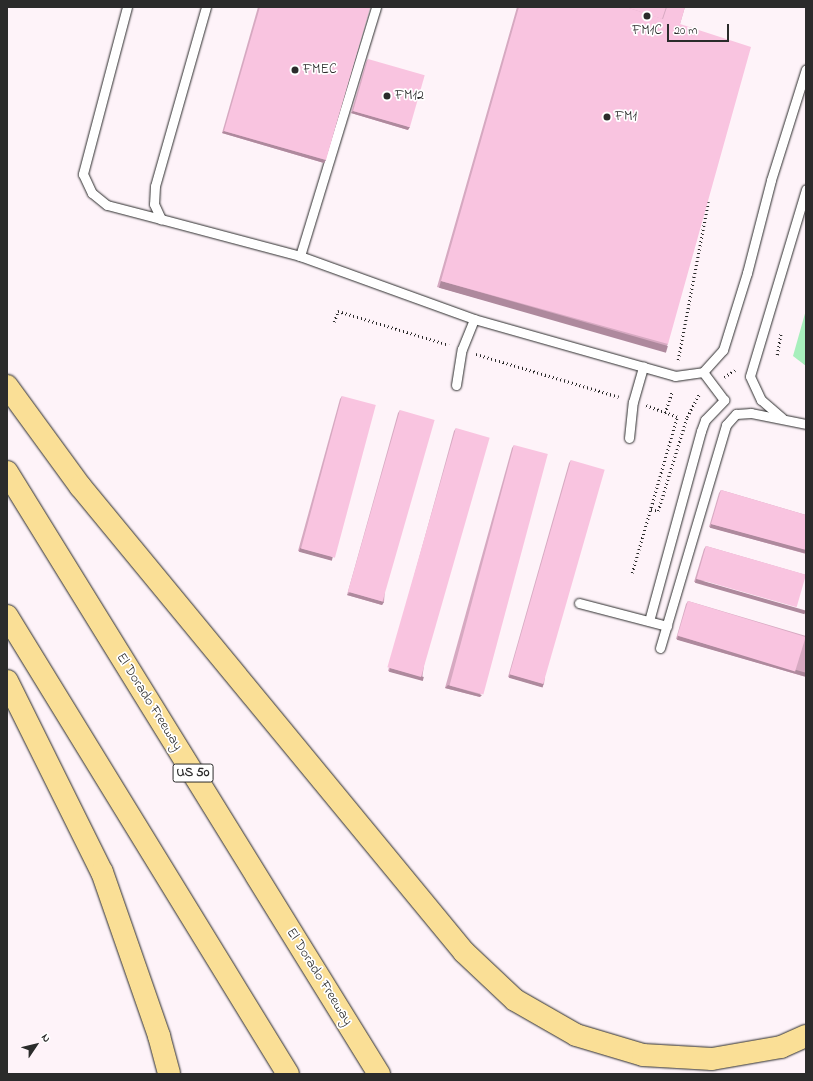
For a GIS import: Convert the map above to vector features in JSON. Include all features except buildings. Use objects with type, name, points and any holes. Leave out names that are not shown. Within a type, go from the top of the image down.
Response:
[{"type":"highway","points":[[7,386],[85,493],[464,952],[515,1000],[576,1035],[643,1055],[712,1059],[781,1047],[806,1036]]},
{"type":"highway","name":"El Dorado Freeway","points":[[7,472],[379,1074]]},
{"type":"highway","points":[[7,616],[288,1074]]},
{"type":"highway","points":[[7,681],[102,872],[158,1036],[169,1074]]},
{"type":"lane","points":[[127,7],[83,174],[92,193],[107,205],[300,256],[474,319],[675,376],[703,372],[723,350],[747,273],[771,180],[806,69]]},
{"type":"lane","points":[[161,219],[154,204],[155,186],[206,7]]},
{"type":"lane","points":[[300,256],[376,7]]},
{"type":"lane","points":[[784,420],[762,400],[750,376],[806,189]]},
{"type":"lane","points":[[456,385],[462,349],[474,319]]},
{"type":"lane","points":[[629,438],[633,402],[644,366]]},
{"type":"lane","points":[[649,621],[701,431],[705,420],[724,400],[703,372]]},
{"type":"lane","points":[[660,648],[724,429],[736,414],[751,413],[806,424]]},
{"type":"lane","points":[[580,603],[667,626]]},
{"type":"path","points":[[665,413],[675,376],[709,196]]},
{"type":"path","points":[[334,322],[338,311],[677,417],[632,573]]},
{"type":"path","points":[[655,495],[662,498]]},
{"type":"path","points":[[650,509],[658,511]]},
{"type":"green space","points":[[806,310],[806,366],[793,356]]},
{"type":"place","name":"FM1C","points":[[647,16]]},
{"type":"place","name":"FMEC","points":[[295,70]]},
{"type":"place","name":"FM12","points":[[387,96]]},
{"type":"place","name":"FM1","points":[[607,117]]}]
